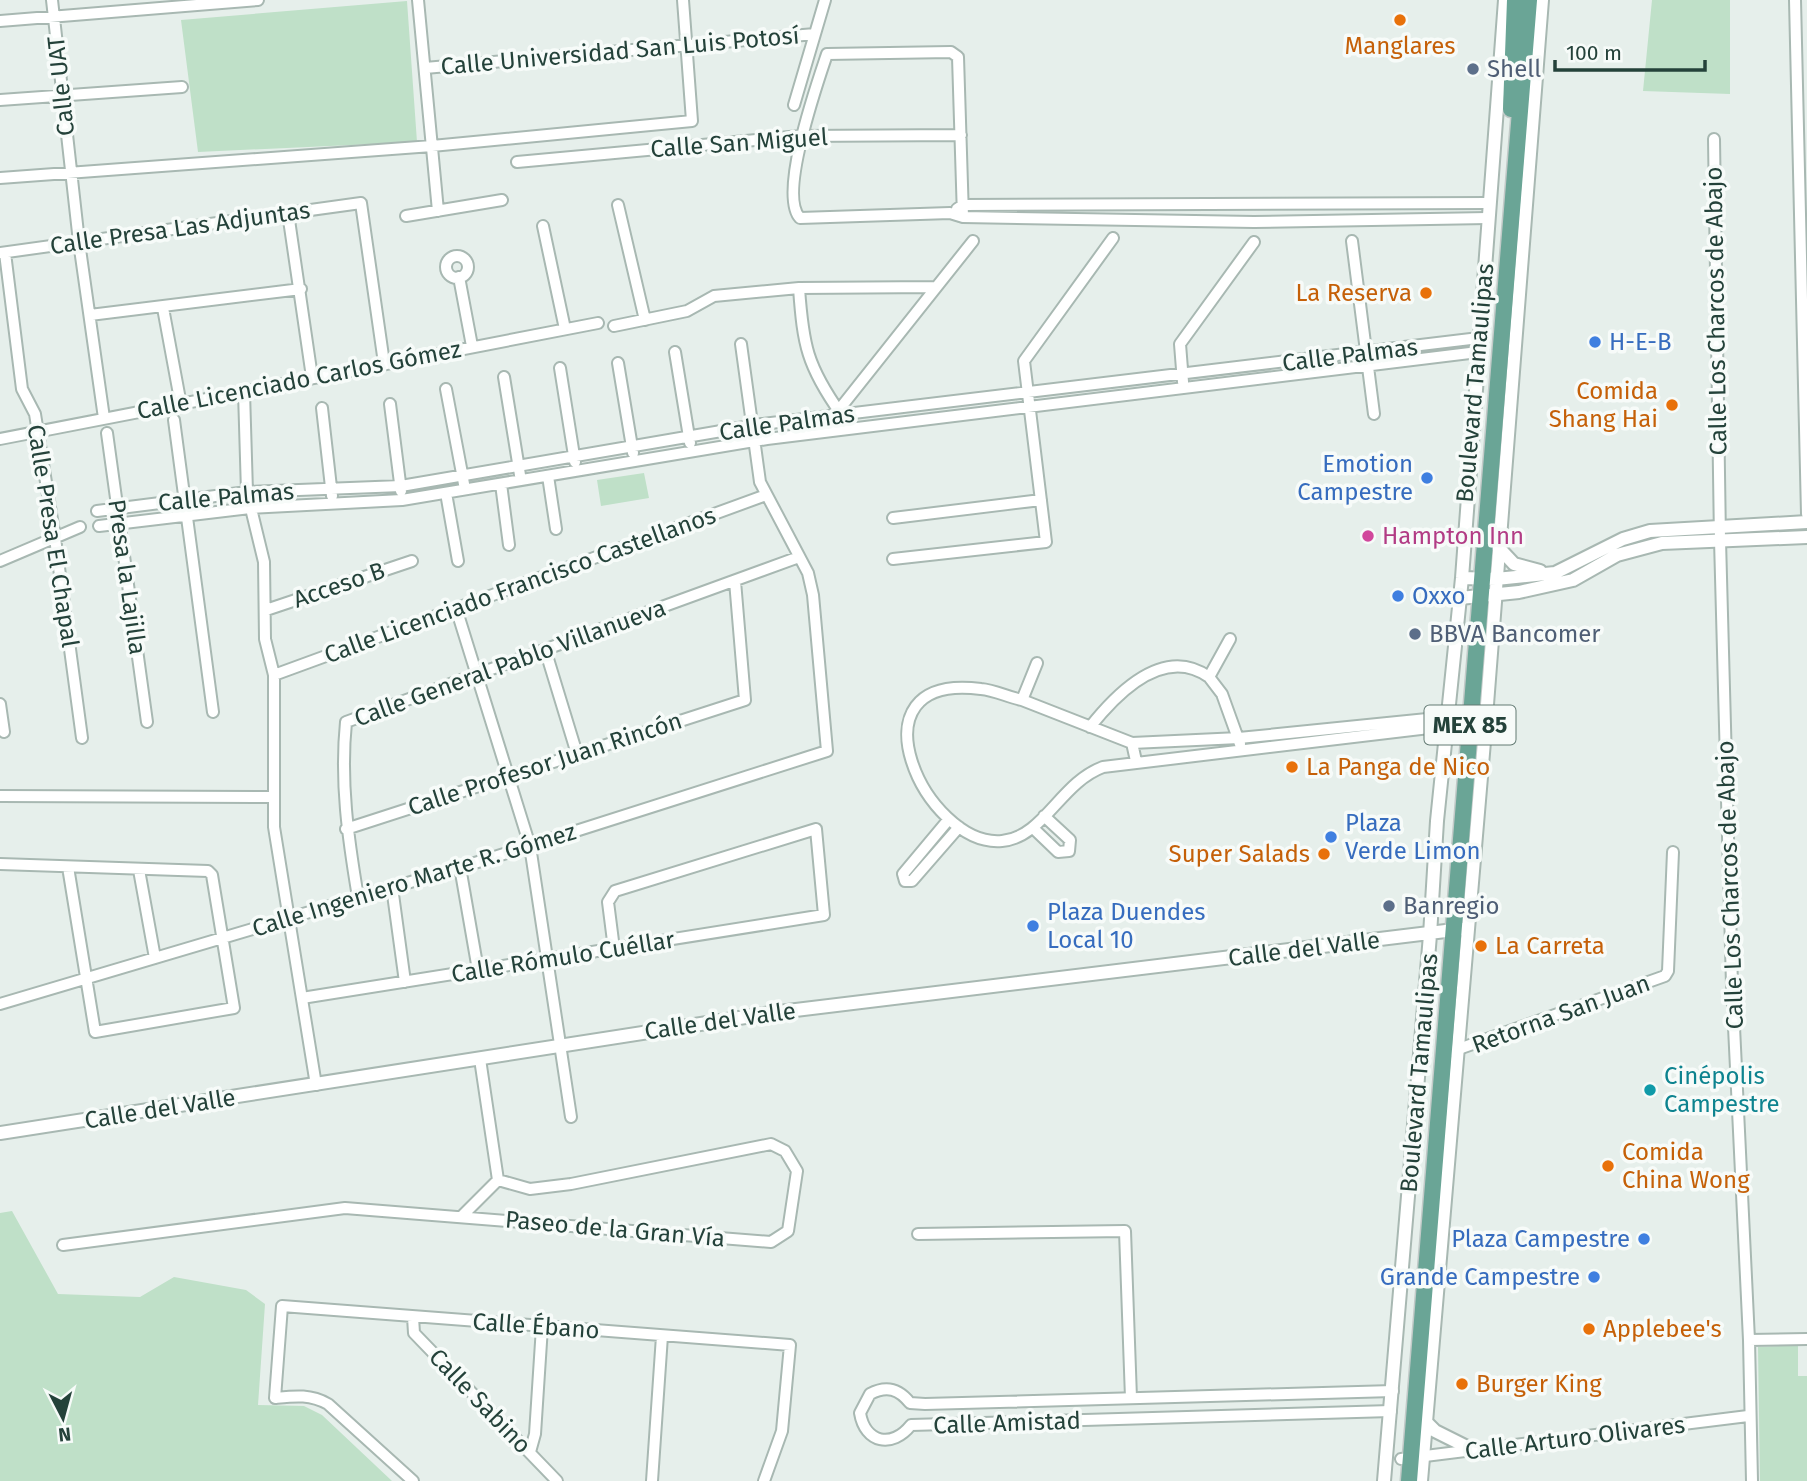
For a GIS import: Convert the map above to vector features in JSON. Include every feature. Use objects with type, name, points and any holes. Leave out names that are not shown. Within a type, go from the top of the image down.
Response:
[{"type":"main road","name":"Boulevard Tamaulipas","points":[[1515,0],[1515,112]]},
{"type":"main road","name":"Boulevard Tamaulipas","points":[[1449,931],[1460,659],[1478,587],[1479,428],[1529,0]]},
{"type":"main road","name":"Boulevard Tamaulipas","points":[[1399,1481],[1412,1458],[1439,1051],[1478,587],[1513,275],[1513,138]]},
{"type":"main road","name":"Boulevard Tamaulipas","points":[[1409,1481],[1424,1374],[1439,1051]]},
{"type":"street","name":"Calle UAT","points":[[52,0],[79,242],[104,418]]},
{"type":"street","points":[[0,21],[258,0]]},
{"type":"street","points":[[418,0],[438,211]]},
{"type":"street","points":[[0,178],[432,146],[692,121],[683,0]]},
{"type":"street","points":[[794,105],[825,0]]},
{"type":"street","points":[[1504,0],[1515,112]]},
{"type":"street","points":[[1479,428],[1478,352],[1489,203],[1513,138],[1515,112],[1542,0]]},
{"type":"street","points":[[1799,3],[1803,75],[1807,514]]},
{"type":"street","name":"Calle Universidad San Luis Potosí","points":[[425,68],[815,34]]},
{"type":"street","points":[[963,218],[960,62],[951,52],[827,54],[800,136],[793,205],[800,218],[950,213],[963,218],[1254,222],[1488,218]]},
{"type":"street","points":[[0,100],[182,86]]},
{"type":"street","name":"Calle San Miguel","points":[[517,162],[800,136],[961,135]]},
{"type":"street","name":"Calle Los Charcos de Abajo","points":[[1714,139],[1719,526],[1732,971],[1749,1340],[1748,1416],[1752,1481]]},
{"type":"street","points":[[406,216],[502,200]]},
{"type":"street","name":"Calle Presa Las Adjuntas","points":[[2,253],[361,203],[384,363]]},
{"type":"street","points":[[950,213],[963,205],[1489,203]]},
{"type":"street","points":[[1124,220],[1127,204]]},
{"type":"street","points":[[1381,204],[1382,221]]},
{"type":"street","points":[[618,205],[645,320]]},
{"type":"street","points":[[1254,205],[1254,222]]},
{"type":"street","points":[[288,213],[312,377]]},
{"type":"street","points":[[543,226],[565,329]]},
{"type":"street","points":[[893,559],[1045,541],[1024,361],[1112,238]]},
{"type":"street","points":[[840,412],[973,241]]},
{"type":"street","points":[[1352,241],[1374,414]]},
{"type":"street","points":[[1184,388],[1180,344],[1254,242]]},
{"type":"street","name":"Calle Presa El Chapal","points":[[2,253],[22,389],[35,414],[82,738]]},
{"type":"street","points":[[1478,587],[1499,547],[1513,275]]},
{"type":"street","points":[[459,278],[472,346]]},
{"type":"street","points":[[799,288],[803,339],[809,362],[849,428]]},
{"type":"street","points":[[614,326],[687,311],[714,296],[799,288],[935,288]]},
{"type":"street","points":[[90,315],[301,289]]},
{"type":"street","points":[[163,308],[181,405]]},
{"type":"street","name":"Calle Licenciado Carlos Gómez","points":[[0,439],[598,323]]},
{"type":"street","name":"Calle Palmas","points":[[97,511],[247,492],[401,486],[840,412],[1028,394],[1479,338]]},
{"type":"street","points":[[741,344],[760,482],[799,557]]},
{"type":"street","points":[[675,352],[692,453]]},
{"type":"street","name":"Calle Palmas","points":[[99,526],[250,508],[402,500],[849,428],[1478,352]]},
{"type":"street","points":[[618,362],[634,463]]},
{"type":"street","points":[[560,368],[577,472]]},
{"type":"street","points":[[503,377],[521,481]]},
{"type":"street","points":[[446,389],[465,490]]},
{"type":"street","points":[[244,392],[247,492],[264,562],[265,639],[274,675],[272,797],[288,917],[316,1085]]},
{"type":"street","points":[[390,404],[402,500]]},
{"type":"street","points":[[323,408],[333,504]]},
{"type":"street","points":[[174,420],[213,712]]},
{"type":"street","name":"Presa la Lajilla","points":[[107,433],[147,722]]},
{"type":"street","points":[[548,476],[556,529]]},
{"type":"street","points":[[500,484],[509,545]]},
{"type":"street","points":[[446,493],[458,561]]},
{"type":"street","name":"Calle Licenciado Francisco Castellanos","points":[[274,675],[766,495]]},
{"type":"street","points":[[893,518],[1041,500]]},
{"type":"street","points":[[1478,587],[1555,573],[1623,539],[1650,531],[1807,523]]},
{"type":"street","points":[[0,561],[80,527]]},
{"type":"street","points":[[1478,587],[1573,580],[1635,548],[1662,543],[1807,537]]},
{"type":"street","points":[[1499,547],[1514,565],[1555,573]]},
{"type":"street","name":"Calle General Pablo Villanueva","points":[[358,897],[346,829],[342,759],[346,722],[799,557]]},
{"type":"street","name":"Calle Ingeniero Marte R. Gómez","points":[[0,1004],[530,846],[827,751],[813,595],[808,573],[799,557]]},
{"type":"street","name":"Acceso B","points":[[266,610],[412,561]]},
{"type":"street","name":"Calle Profesor Juan Rincón","points":[[346,829],[745,700],[735,580]]},
{"type":"street","points":[[456,608],[530,846],[571,1117]]},
{"type":"street","points":[[1209,677],[1230,639]]},
{"type":"street","points":[[545,649],[577,754]]},
{"type":"street","points":[[1384,1481],[1393,1391],[1439,1051],[1449,931],[1446,722],[1460,659]]},
{"type":"street","points":[[1022,701],[1037,663]]},
{"type":"street","points":[[1090,727],[1119,693],[1154,672],[1171,666],[1189,666],[1209,677],[1222,694],[1239,738],[1240,750]]},
{"type":"street","points":[[981,688],[1132,743],[1239,738],[1446,722],[1136,761],[1087,773],[1072,784],[1033,828],[1003,841],[985,841],[954,823],[921,783],[905,742],[907,724],[915,707],[932,694],[954,689],[981,688]]},
{"type":"street","points":[[0,704],[5,733]]},
{"type":"street","points":[[1132,743],[1136,761]]},
{"type":"street","points":[[0,796],[272,797]]},
{"type":"street","points":[[1033,828],[1058,852],[1069,851],[1070,840],[1044,816]]},
{"type":"street","points":[[931,850],[954,823]]},
{"type":"street","name":"Calle Rómulo Cuéllar","points":[[302,998],[614,949],[824,915],[816,829],[615,891],[608,902],[614,949]]},
{"type":"street","name":"Retorna San Juan","points":[[1439,1051],[1665,976],[1668,971],[1673,852]]},
{"type":"street","points":[[0,864],[208,871],[212,876],[234,1008],[95,1032],[68,867]]},
{"type":"street","points":[[460,867],[478,970]]},
{"type":"street","points":[[139,870],[155,958]]},
{"type":"street","points":[[392,887],[405,982]]},
{"type":"street","name":"Calle del Valle","points":[[0,1133],[783,1011],[1449,931]]},
{"type":"street","points":[[463,1216],[498,1180],[480,1059]]},
{"type":"street","name":"Paseo de la Gran Vía","points":[[63,1245],[345,1208],[771,1242],[788,1231],[796,1194],[797,1171],[785,1151],[771,1144],[570,1184],[530,1189],[498,1180]]},
{"type":"street","points":[[918,1234],[1125,1231],[1131,1398]]},
{"type":"street","name":"Calle Ébano","points":[[412,1481],[328,1404],[304,1396],[275,1398],[282,1306],[790,1345],[782,1432],[764,1481]]},
{"type":"street","name":"Calle Sabino","points":[[413,1317],[414,1333],[557,1481]]},
{"type":"street","points":[[530,1452],[535,1434],[542,1327]]},
{"type":"street","points":[[652,1481],[662,1336]]},
{"type":"street","points":[[1749,1340],[1807,1339]]},
{"type":"street","points":[[1421,1481],[1412,1458],[1426,1422],[1424,1374]]},
{"type":"street","name":"Calle Amistad","points":[[1391,1411],[911,1425],[903,1436],[890,1441],[876,1439],[862,1425],[860,1413],[863,1401],[878,1390],[890,1389],[902,1393],[910,1403],[1393,1391]]},
{"type":"street","points":[[1362,1392],[1362,1411]]},
{"type":"street","points":[[1214,1396],[1214,1416]]},
{"type":"street","points":[[1063,1400],[1064,1421]]},
{"type":"street","points":[[910,1403],[914,1415],[911,1425]]},
{"type":"street","name":"Calle Arturo Olivares","points":[[1412,1458],[1748,1416]]},
{"type":"street","points":[[1426,1422],[1435,1431],[1473,1450]]},
{"type":"green space","points":[[1652,0],[1730,0],[1730,94],[1643,91]]},
{"type":"green space","points":[[407,1],[417,142],[198,152],[181,20]]},
{"type":"green space","points":[[644,473],[649,498],[601,506],[597,480]]},
{"type":"green space","points":[[12,1211],[58,1294],[140,1297],[174,1277],[246,1290],[265,1304],[258,1405],[304,1406],[322,1415],[392,1481],[0,1481],[0,1213]]},
{"type":"green space","points":[[1798,1345],[1798,1376],[1807,1376],[1807,1481],[1760,1481],[1758,1347]]},
{"type":"place","name":"Manglares","points":[[1400,20]]},
{"type":"place","name":"Shell","points":[[1473,69]]},
{"type":"place","name":"La Reserva","points":[[1426,293]]},
{"type":"place","name":"H-E-B","points":[[1595,342]]},
{"type":"place","name":"Comida Shang Hai","points":[[1672,405]]},
{"type":"place","name":"Emotion Campestre","points":[[1427,478]]},
{"type":"place","name":"Hampton Inn","points":[[1368,536]]},
{"type":"place","name":"Oxxo","points":[[1398,596]]},
{"type":"place","name":"BBVA Bancomer","points":[[1415,634]]},
{"type":"place","name":"La Panga de Nico","points":[[1292,767]]},
{"type":"place","name":"Plaza Verde Limon","points":[[1331,837]]},
{"type":"place","name":"Super Salads","points":[[1324,854]]},
{"type":"place","name":"Banregio","points":[[1389,906]]},
{"type":"place","name":"Plaza Duendes Local 10","points":[[1033,926]]},
{"type":"place","name":"La Carreta","points":[[1481,946]]},
{"type":"place","name":"Cinépolis Campestre","points":[[1650,1090]]},
{"type":"place","name":"Comida China Wong","points":[[1608,1166]]},
{"type":"place","name":"Plaza Campestre","points":[[1644,1239]]},
{"type":"place","name":"Grande Campestre","points":[[1594,1277]]},
{"type":"place","name":"Applebee's","points":[[1589,1329]]},
{"type":"place","name":"Burger King","points":[[1462,1384]]}]
